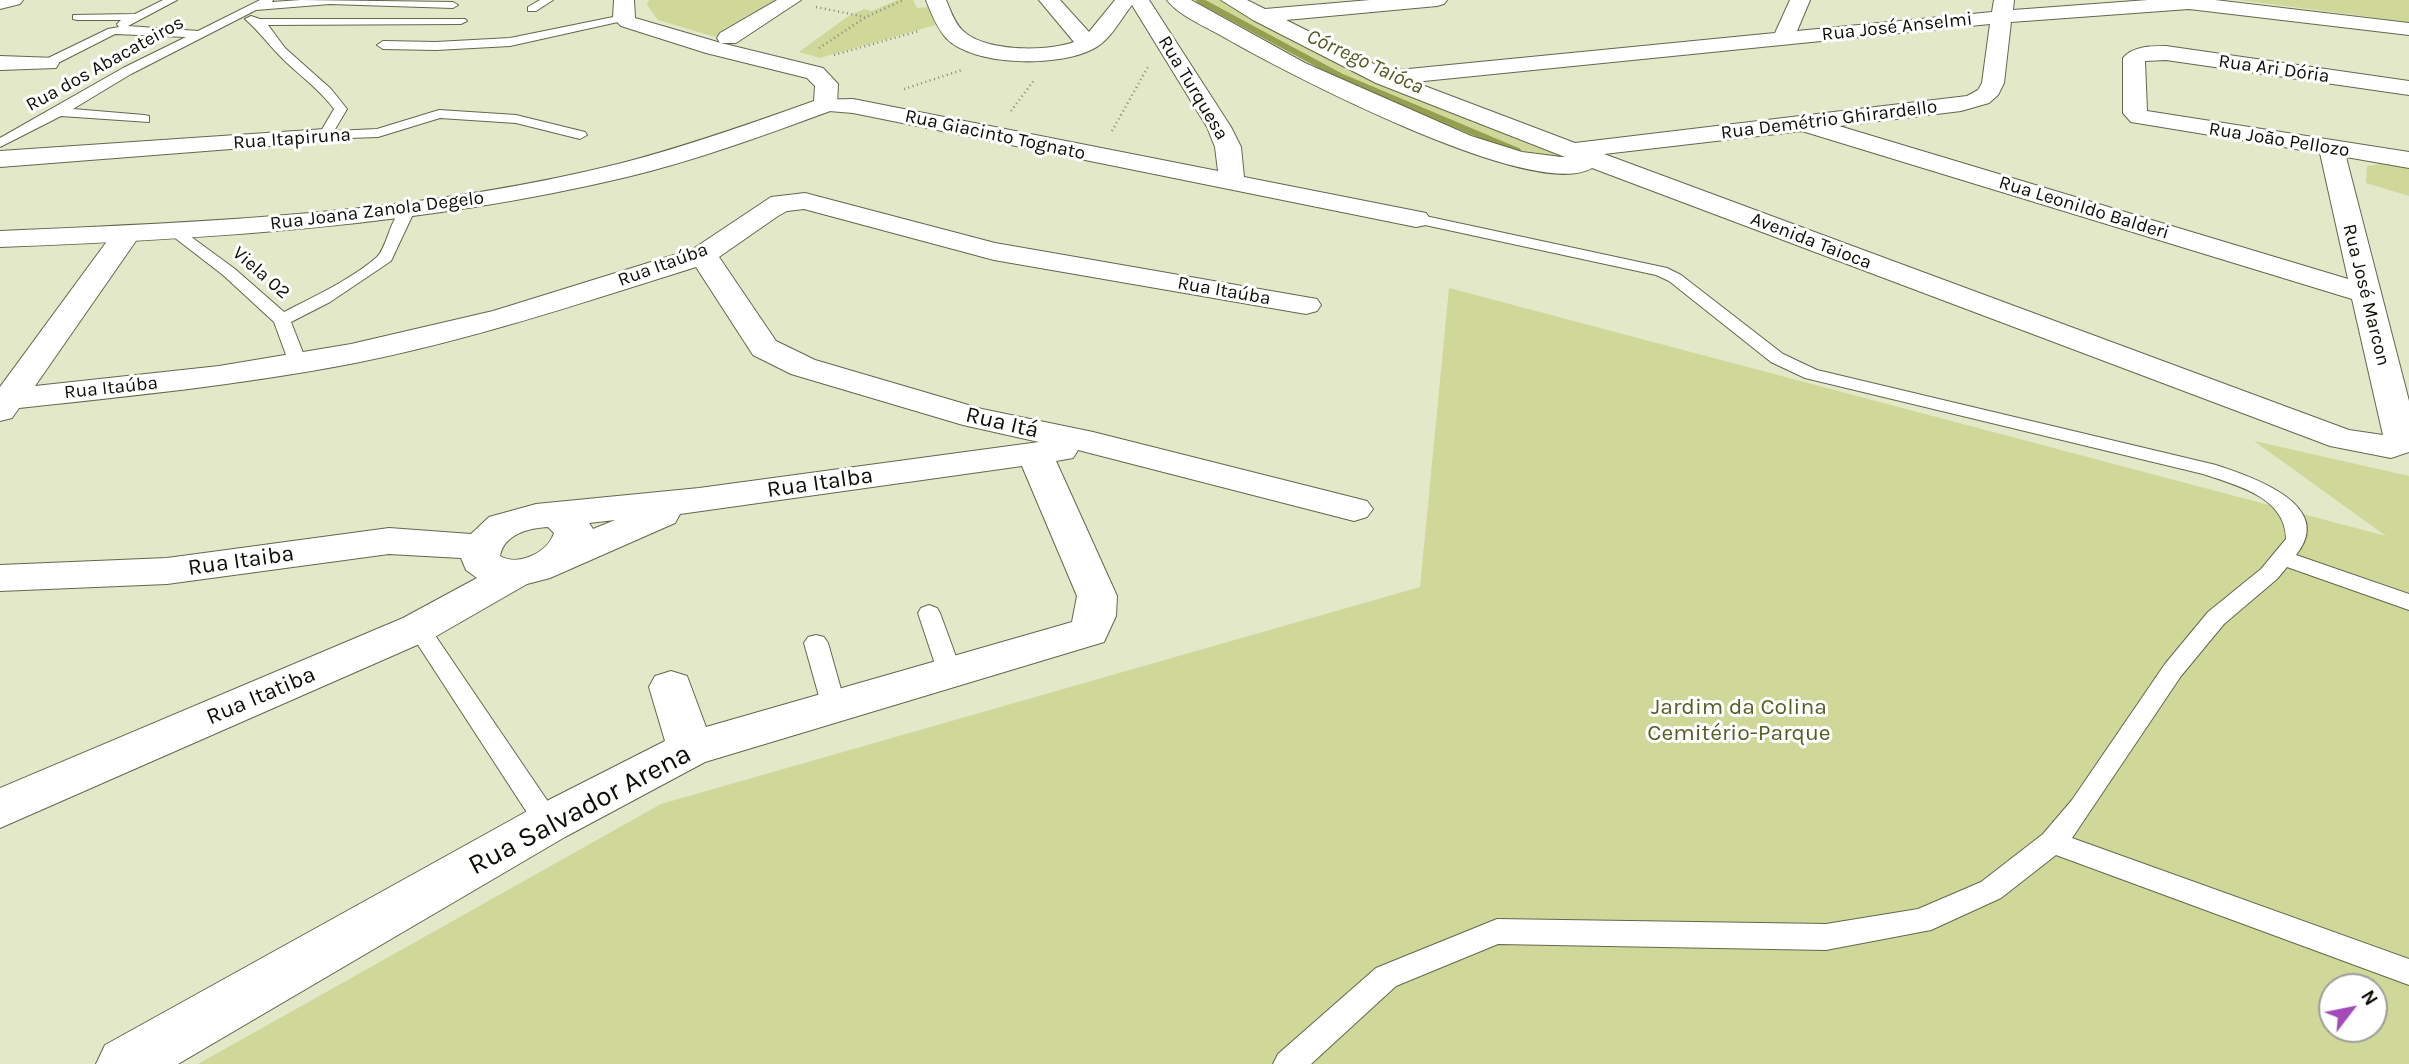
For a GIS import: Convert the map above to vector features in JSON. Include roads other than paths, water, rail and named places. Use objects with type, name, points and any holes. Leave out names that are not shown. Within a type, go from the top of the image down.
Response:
[{"type":"street","points":[[0,4],[13,0]]},
{"type":"street","points":[[936,0],[948,25],[966,43],[980,49],[1011,54],[1063,50],[1088,44],[1126,0]]},
{"type":"street","points":[[1049,0],[1088,44]]},
{"type":"street","name":"Rua Turquesa","points":[[1139,0],[1219,127],[1228,146],[1232,182]]},
{"type":"street","points":[[1177,0],[1230,34],[1344,93],[1500,156],[1544,166],[1601,162]]},
{"type":"street","name":"Avenida Taioca","points":[[1231,0],[1384,78],[1601,162],[2342,439],[2391,447],[2402,442]]},
{"type":"street","points":[[1260,16],[1437,0]]},
{"type":"street","points":[[1783,39],[1800,0]]},
{"type":"street","points":[[729,38],[789,1]]},
{"type":"street","name":"Rua José Anselmi","points":[[1384,78],[1783,39],[2003,8],[2189,3],[2409,29]]},
{"type":"street","name":"Rua Demétrio Ghirardello","points":[[1572,151],[1947,106],[1984,98],[1991,92],[1993,83],[2003,8]]},
{"type":"street","points":[[624,9],[628,22],[815,74],[827,84],[825,105]]},
{"type":"street","name":"Rua Ari Dória","points":[[2149,120],[2135,113],[2134,58],[2140,54],[2166,53],[2409,88]]},
{"type":"street","points":[[0,63],[48,63]]},
{"type":"street","name":"Rua Giacinto Tognato","points":[[825,105],[853,106],[1416,219]]},
{"type":"street","name":"Rua Joana Zanola Degelo","points":[[0,239],[174,232],[407,212],[598,176],[768,128],[825,105]]},
{"type":"street","name":"Rua João Pellozo","points":[[2149,120],[2409,160]]},
{"type":"street","name":"Rua Leonildo Balderi","points":[[1803,122],[2364,293]]},
{"type":"street","name":"Rua Itapiruna","points":[[0,159],[325,136]]},
{"type":"street","name":"Rua José Marcon","points":[[2331,148],[2402,442]]},
{"type":"street","name":"Rua Itaúba","points":[[3,404],[219,376],[351,354],[502,318],[703,255],[781,203],[805,201],[994,251],[1306,306]]},
{"type":"street","points":[[3,404],[127,235]]},
{"type":"street","name":"Rua Itá","points":[[703,255],[764,348],[803,367],[975,418],[1093,443],[1354,509]]},
{"type":"street","points":[[939,467],[964,441],[975,418]]},
{"type":"street","name":"Rua Italba","points":[[389,541],[531,517],[699,500],[1035,455],[1093,443]]},
{"type":"street","name":"Rua Salvador Arena","points":[[125,1064],[548,823],[690,749],[1089,632],[1095,616],[1097,596],[1035,455]]},
{"type":"street","points":[[557,558],[699,500]]},
{"type":"street","points":[[517,572],[498,572],[487,568],[480,561],[481,547],[487,537],[531,517],[560,517],[574,530],[574,539],[568,549],[557,558]]},
{"type":"street","name":"Rua Itaiba","points":[[0,578],[167,571],[389,541],[481,547]]},
{"type":"street","name":"Rua Itatiba","points":[[0,809],[418,628],[517,572],[544,565],[557,558]]},
{"type":"street","points":[[671,687],[690,749]]},
{"type":"lane","points":[[48,63],[172,0]]},
{"type":"lane","name":"Rua dos Abacateiros","points":[[0,143],[59,112],[127,71],[268,0]]},
{"type":"lane","points":[[253,7],[368,0],[453,5]]},
{"type":"lane","points":[[532,9],[548,0]]},
{"type":"lane","points":[[383,45],[436,46],[510,42],[624,9]]},
{"type":"lane","points":[[239,15],[260,22],[461,21]]},
{"type":"lane","points":[[77,16],[137,17]]},
{"type":"lane","points":[[260,22],[281,51],[310,73],[341,109],[325,136]]},
{"type":"lane","points":[[116,28],[197,34]]},
{"type":"lane","points":[[59,112],[144,119]]},
{"type":"lane","name":"Rua Itapiruna","points":[[325,136],[379,133],[439,114],[516,119],[580,135]]},
{"type":"lane","points":[[282,320],[324,298],[385,258],[407,212]]},
{"type":"lane","points":[[1289,1064],[1385,978],[1497,932],[1826,937],[1921,922],[1991,890],[2053,842],[2081,807],[2173,670],[2217,618],[2269,574],[2297,540],[2296,520],[2274,496],[2246,482],[2195,466],[1811,374],[1777,358],[1675,278],[1661,271],[1416,219]]},
{"type":"lane","name":"Viela 02","points":[[174,232],[239,280],[282,320],[298,363]]},
{"type":"lane","points":[[2283,558],[2409,602]]},
{"type":"lane","points":[[929,613],[950,673]]},
{"type":"lane","points":[[418,628],[548,823]]},
{"type":"lane","points":[[816,643],[834,707]]},
{"type":"lane","points":[[2053,842],[2409,972]]},
{"type":"waterway","name":"Córrego Taióca","points":[[1199,0],[1340,76],[1518,151]]},
{"type":"park label","name":"Jardim da Colina Cemitério-Parque","points":[[1739,720]]}]
